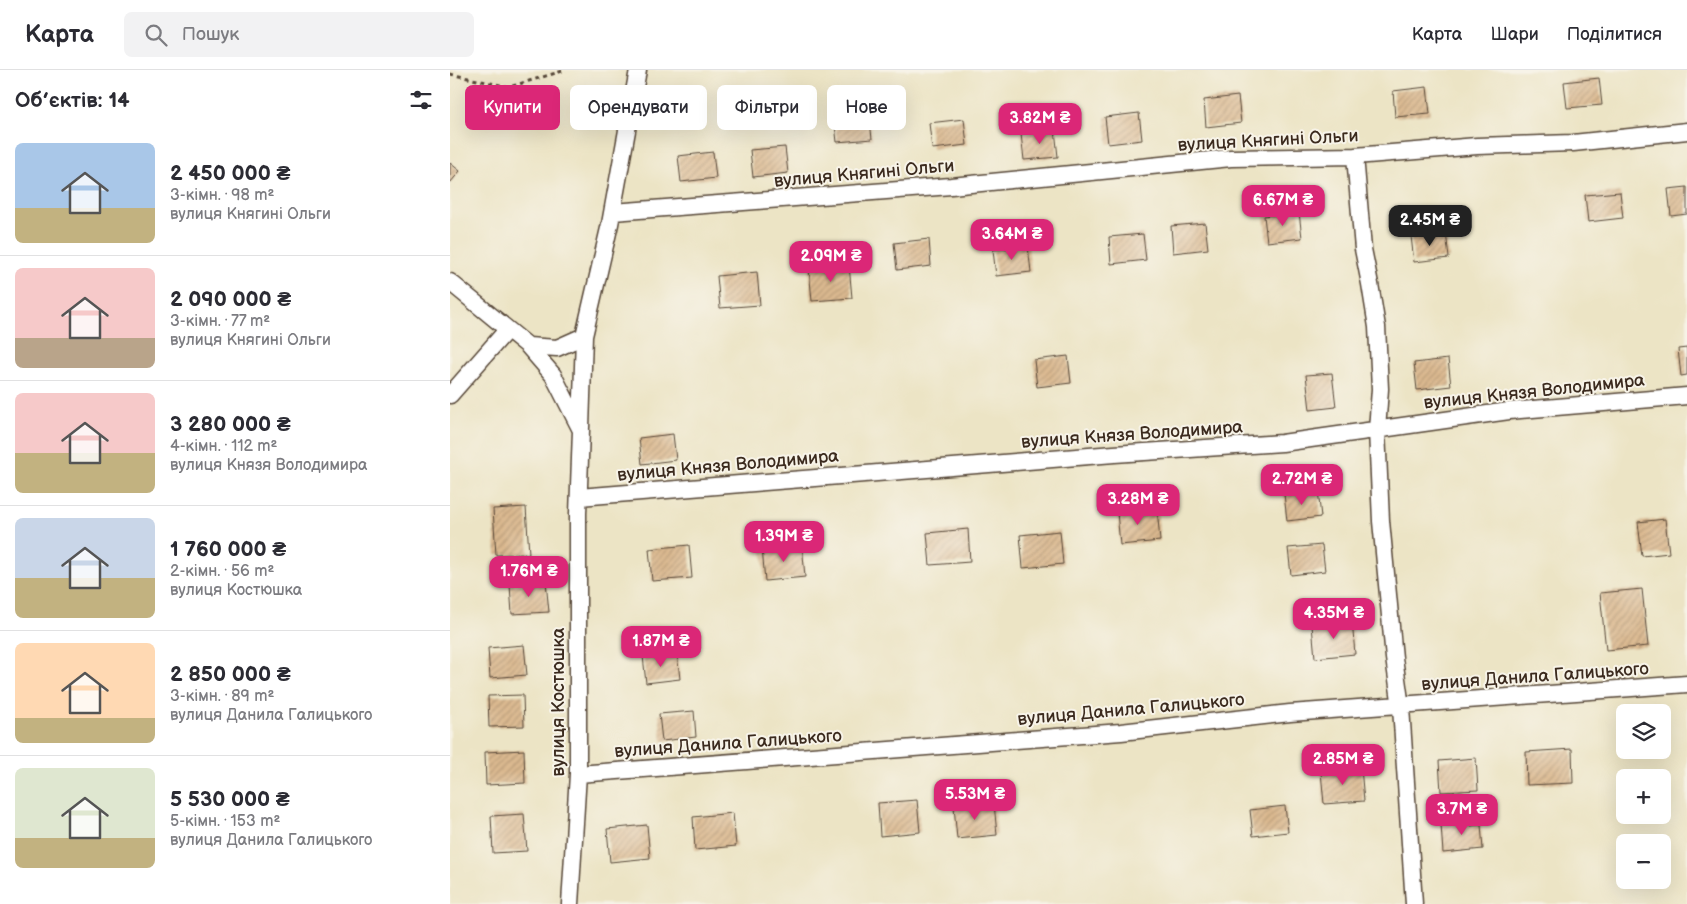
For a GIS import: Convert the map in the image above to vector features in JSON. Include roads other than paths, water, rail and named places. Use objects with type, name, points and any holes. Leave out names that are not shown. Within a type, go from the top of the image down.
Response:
[{"type":"street","points":[[580,430],[584,336],[612,212],[638,70]]},
{"type":"street","name":"вулиця Княгині Ольги","points":[[612,212],[951,186],[1231,158],[1355,156],[1477,146],[1574,143],[1687,132]]},
{"type":"street","points":[[1355,156],[1363,249],[1376,327],[1380,389],[1376,430],[1381,521],[1400,706],[1414,904]]},
{"type":"street","name":"вулиця Костюшка","points":[[450,282],[528,346],[553,375],[580,430],[578,774],[570,904]]},
{"type":"street","points":[[450,395],[508,330]]},
{"type":"street","points":[[528,346],[557,348],[584,336]]},
{"type":"street","name":"вулиця Князя Володимира","points":[[579,497],[1114,454],[1282,443],[1509,411],[1687,396]]},
{"type":"street","name":"вулиця Данила Галицького","points":[[578,774],[1121,732],[1290,713],[1687,684]]}]
